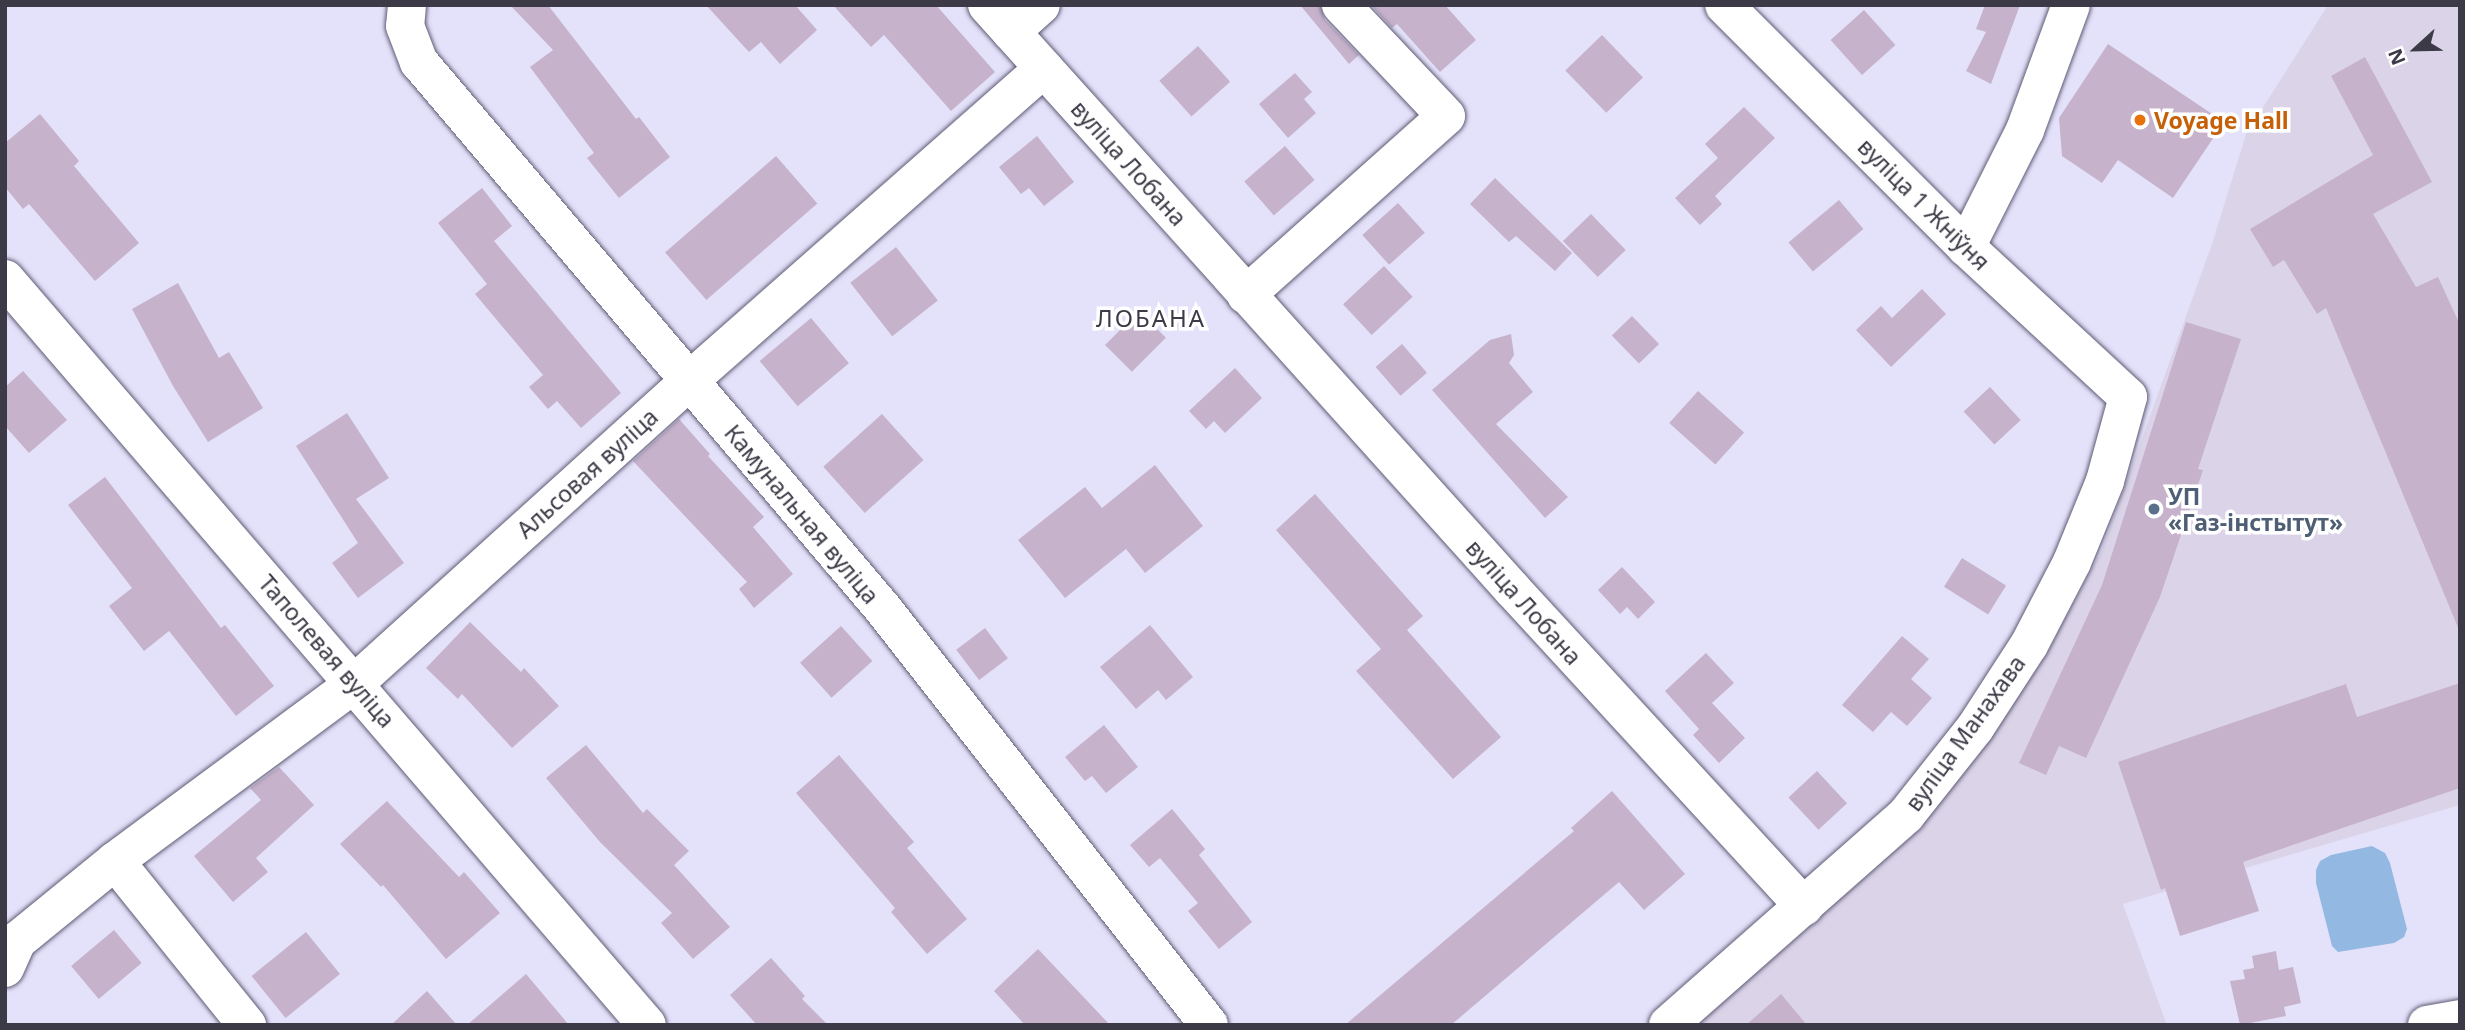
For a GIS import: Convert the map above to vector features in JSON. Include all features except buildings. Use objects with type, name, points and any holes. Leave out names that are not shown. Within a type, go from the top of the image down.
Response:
[{"type":"street","name":"Камунальная вуліца","points":[[407,5],[405,26],[419,62],[884,610],[1209,1025]]},
{"type":"street","name":"вуліца Лобана","points":[[1041,5],[999,19],[1246,295],[1804,907]]},
{"type":"street","points":[[1246,295],[1446,116],[1341,5]]},
{"type":"street","name":"вуліца 1 Жніўня","points":[[1724,5],[1966,247],[2127,397]]},
{"type":"street","points":[[1966,247],[2025,130],[2071,5]]},
{"type":"street","name":"Альсовая вуліца","points":[[5,968],[17,941],[115,861],[355,684],[689,381],[1044,68]]},
{"type":"street","name":"Таполевая вуліца","points":[[5,279],[647,1025]]},
{"type":"street","name":"вуліца Манахава","points":[[1668,1025],[1906,816],[1975,728],[2029,645],[2072,562],[2105,481],[2127,397]]},
{"type":"street","points":[[115,861],[247,1025]]},
{"type":"street","points":[[2427,1025],[2460,1019]]},
{"type":"shaded area","points":[[2328,5],[2460,5],[2460,805],[2123,904],[2167,1025],[1696,1025],[2001,721],[2068,613],[2101,552],[2212,244],[2246,134]]},
{"type":"water","points":[[2372,846],[2385,853],[2390,863],[2407,929],[2404,937],[2394,943],[2338,952],[2332,946],[2316,883],[2316,870],[2320,861],[2331,855]]},
{"type":"place","name":"Voyage Hall","points":[[2140,120]]},
{"type":"place","name":"УП «Газ-інстытут»","points":[[2154,509]]},
{"type":"district","name":"ЛОБАНА","points":[[1151,318]]}]
